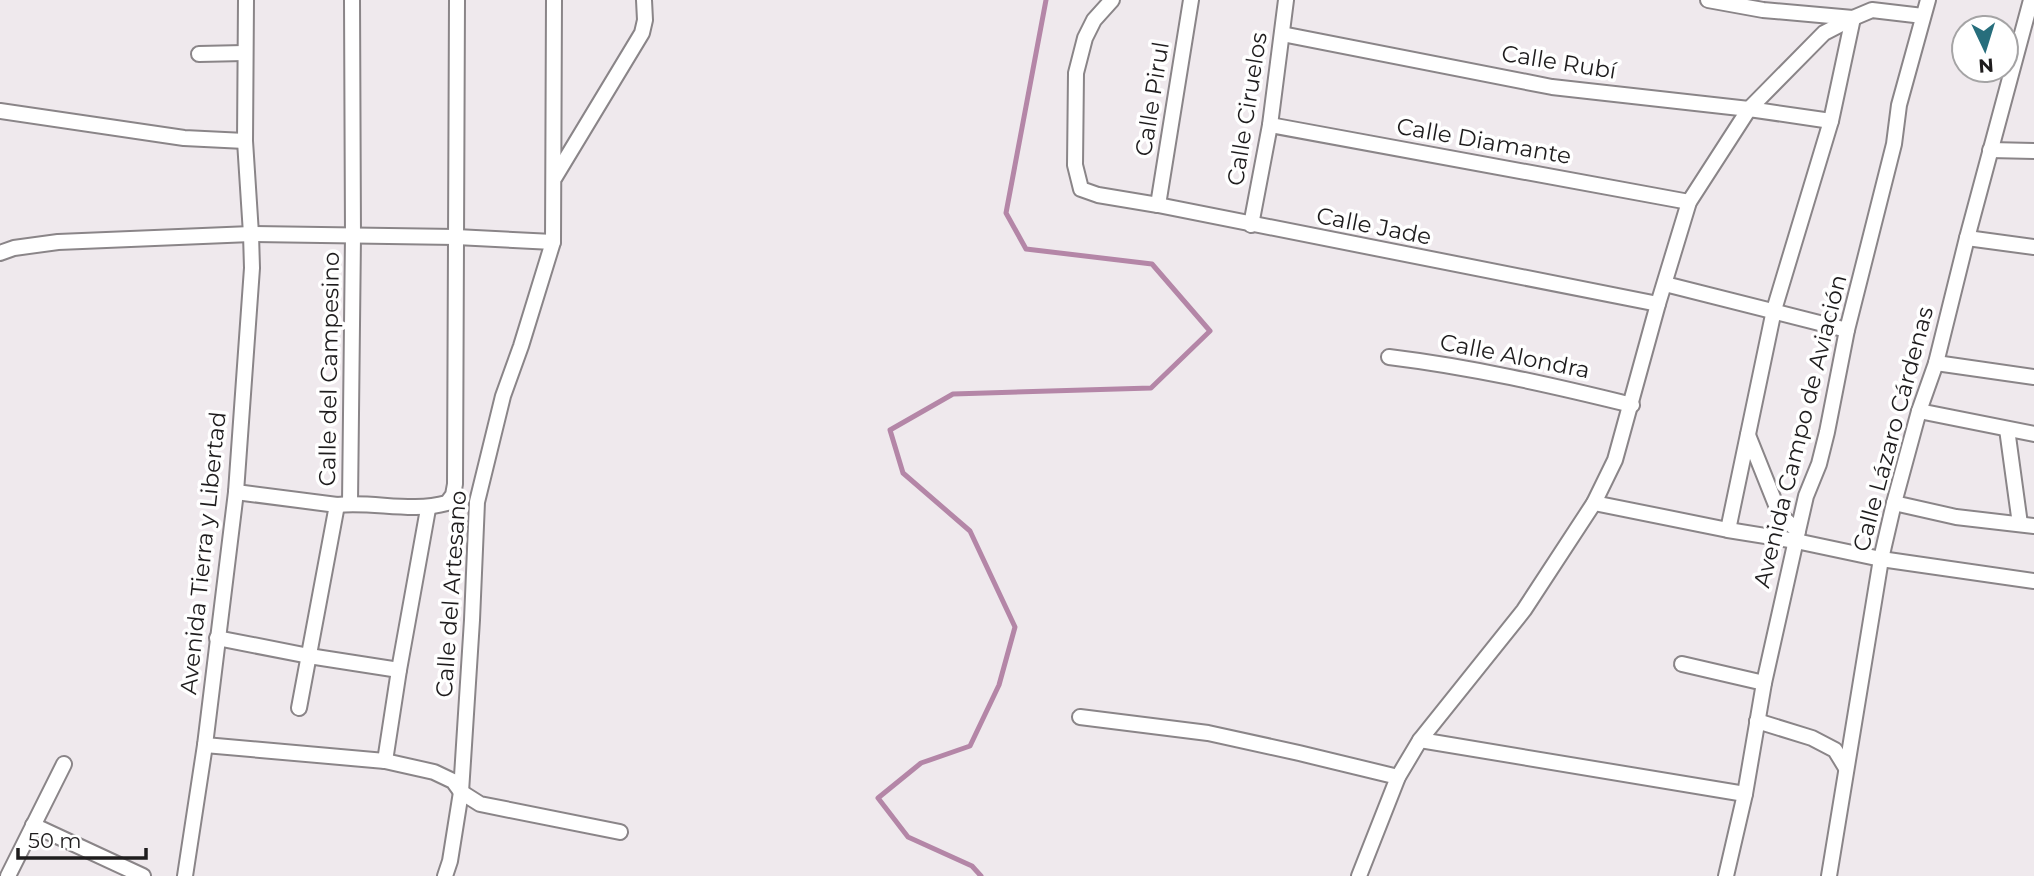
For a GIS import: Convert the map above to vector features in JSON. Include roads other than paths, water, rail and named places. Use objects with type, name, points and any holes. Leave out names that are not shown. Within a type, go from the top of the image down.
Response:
[{"type":"street","name":"Avenida Tierra y Libertad","points":[[185,876],[205,745],[236,492],[252,268],[244,53],[246,0]]},
{"type":"street","name":"Calle del Campesino","points":[[299,708],[343,504],[353,236],[352,0]]},
{"type":"street","points":[[236,492],[343,504],[428,509],[447,503],[453,495],[457,0]]},
{"type":"street","name":"Calle del Artesano","points":[[445,876],[450,861],[461,792],[477,502],[503,396],[522,346],[553,242],[554,0]]},
{"type":"street","points":[[555,177],[642,33],[645,20],[644,0]]},
{"type":"street","name":"Calle Jade","points":[[1112,0],[1094,20],[1085,38],[1076,73],[1075,165],[1082,189],[1098,195],[1658,304]]},
{"type":"street","name":"Calle Pirul","points":[[1158,205],[1191,0]]},
{"type":"street","name":"Calle Ciruelos","points":[[1251,225],[1270,125],[1286,0]]},
{"type":"street","points":[[1708,0],[1853,18]]},
{"type":"street","name":"Avenida Campo de Aviación","points":[[1726,876],[1745,794],[1764,683],[1806,496],[1819,464],[1827,432],[1847,330],[1894,144],[1899,105],[1928,0]]},
{"type":"street","name":"Calle Lázaro Cárdenas","points":[[1829,876],[1881,559],[1919,411],[1936,363],[2031,0]]},
{"type":"street","points":[[1359,876],[1398,777],[1420,740],[1524,610],[1594,503],[1615,460],[1689,202],[1749,109],[1824,33],[1872,10],[1923,16]]},
{"type":"street","points":[[1728,530],[1774,310],[1831,121],[1853,18]]},
{"type":"street","name":"Calle Rubí","points":[[1282,34],[1552,87],[1831,121]]},
{"type":"street","points":[[199,54],[244,53]]},
{"type":"street","points":[[0,111],[184,138],[246,141]]},
{"type":"street","name":"Calle Diamante","points":[[1270,125],[1689,202]]},
{"type":"street","points":[[1990,150],[2034,151]]},
{"type":"street","points":[[0,253],[14,248],[58,242],[251,234],[456,237],[553,242]]},
{"type":"street","points":[[1967,238],[2034,247]]},
{"type":"street","points":[[1665,284],[1847,330]]},
{"type":"street","name":"Calle Alondra","points":[[1389,357],[1527,379],[1632,405]]},
{"type":"street","points":[[1936,363],[2034,377]]},
{"type":"street","points":[[1919,411],[2034,434]]},
{"type":"street","points":[[1894,503],[1956,517],[2027,525],[2007,429]]},
{"type":"street","points":[[1748,435],[1780,515],[1797,536]]},
{"type":"street","points":[[1594,503],[1728,530],[1797,536],[1881,559],[2034,581]]},
{"type":"street","points":[[385,761],[428,509]]},
{"type":"street","points":[[217,638],[399,670]]},
{"type":"street","points":[[1682,664],[1764,683]]},
{"type":"street","points":[[1080,717],[1208,733],[1398,777]]},
{"type":"street","points":[[1757,721],[1812,738],[1835,750],[1846,768]]},
{"type":"street","points":[[1420,740],[1745,794]]},
{"type":"street","points":[[205,745],[385,761],[434,772],[453,781],[461,792],[480,804],[620,832]]},
{"type":"street","points":[[8,876],[64,764]]},
{"type":"street","points":[[33,825],[122,872],[143,876]]},
{"type":"waterway","points":[[981,876],[972,866],[908,837],[878,798],[921,763],[970,746],[999,685],[1015,627],[970,531],[903,473],[890,430],[953,394],[1151,388],[1210,331],[1152,264],[1026,249],[1006,213],[1046,0]]}]
